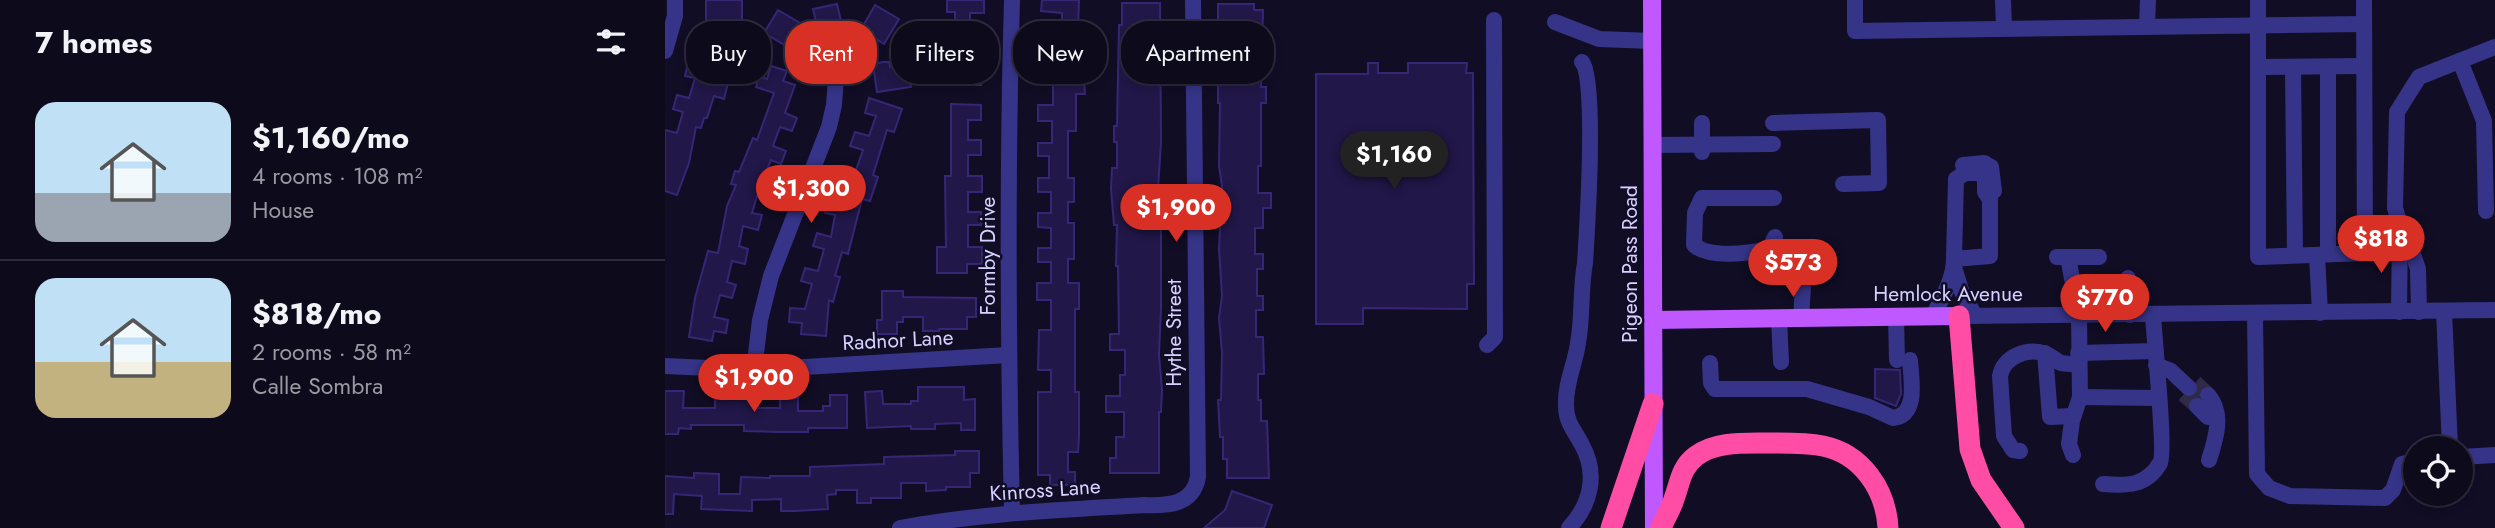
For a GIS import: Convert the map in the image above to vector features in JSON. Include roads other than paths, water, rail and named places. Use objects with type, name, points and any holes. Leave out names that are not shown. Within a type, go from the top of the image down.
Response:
[{"type":"highway","points":[[1967,316],[1970,449],[1981,480],[2014,528]]},
{"type":"highway","points":[[1611,528],[1653,404]]},
{"type":"highway","points":[[1661,528],[1681,476],[1695,456],[1720,445],[1756,443],[1807,443],[1842,452],[1858,463],[1879,489],[1887,511],[1888,528]]},
{"type":"main road","name":"Pigeon Pass Road","points":[[1652,0],[1654,528]]},
{"type":"main road","name":"Hemlock Avenue","points":[[1653,320],[1967,316]]},
{"type":"street","name":"Formby Drive","points":[[1012,0],[1008,355],[1012,513]]},
{"type":"street","name":"Hythe Street","points":[[1191,495],[1198,477],[1193,0]]},
{"type":"street","points":[[1855,0],[1855,31],[2364,24]]},
{"type":"street","points":[[2003,0],[2004,28]]},
{"type":"street","points":[[2147,26],[2148,0]]},
{"type":"street","points":[[2258,0],[2258,257],[2365,253],[2364,0]]},
{"type":"street","points":[[665,51],[672,11]]},
{"type":"street","points":[[1487,345],[1495,337],[1494,20]]},
{"type":"street","points":[[1555,22],[1599,39],[1653,41]]},
{"type":"street","points":[[2399,312],[2401,229],[2395,208],[2397,112],[2419,77],[2495,47]]},
{"type":"street","points":[[2460,61],[2484,121],[2486,211]]},
{"type":"street","points":[[1569,528],[1587,499],[1593,478],[1589,458],[1570,428],[1566,411],[1569,376],[1578,343],[1581,284],[1586,253],[1590,98],[1587,67],[1582,62]]},
{"type":"street","points":[[2258,67],[2364,66]]},
{"type":"street","points":[[2293,67],[2295,255]]},
{"type":"street","points":[[2320,313],[2328,67]]},
{"type":"street","points":[[754,370],[760,320],[771,276],[829,127],[836,84]]},
{"type":"street","points":[[1773,123],[1878,120],[1879,183],[1843,184]]},
{"type":"street","points":[[1702,123],[1702,150]]},
{"type":"street","points":[[1653,145],[1702,150],[1773,144]]},
{"type":"street","points":[[1933,316],[1948,287],[1954,263],[1956,178],[1965,173],[1980,173],[1985,179],[1985,191],[1990,199],[1990,256],[1954,263]]},
{"type":"street","points":[[1774,198],[1702,198],[1695,213],[1694,245],[1702,252],[1749,253],[1769,249],[1775,237]]},
{"type":"street","points":[[2401,229],[2418,269],[2419,312]]},
{"type":"street","points":[[2073,455],[2069,443],[2073,416],[2080,397],[2079,316],[2063,257],[2099,257]]},
{"type":"street","points":[[1954,263],[1967,316]]},
{"type":"street","points":[[1801,318],[1804,272]]},
{"type":"street","points":[[2128,278],[2130,315]]},
{"type":"street","name":"Hemlock Avenue","points":[[1967,316],[2495,310]]},
{"type":"street","points":[[2444,311],[2449,436]]},
{"type":"street","points":[[2255,314],[2257,474],[2269,488],[2290,496],[2385,498],[2393,490],[2403,464]]},
{"type":"street","points":[[2103,484],[2127,486],[2145,481],[2162,462],[2163,443],[2153,315]]},
{"type":"street","points":[[1710,363],[1711,383],[1715,389],[1807,388],[1869,407],[1893,418],[1903,414],[1910,405],[1896,317]]},
{"type":"street","points":[[1779,318],[1781,362]]},
{"type":"street","points":[[2020,451],[2013,450],[2004,436],[2000,376],[2001,367],[2012,356],[2045,353],[2060,362],[2079,359],[2156,358],[2172,371],[2171,382],[2189,388]]},
{"type":"street","points":[[2045,353],[2050,417],[2073,416]]},
{"type":"street","name":"Radnor Lane","points":[[665,366],[754,370],[1008,355]]},
{"type":"street","points":[[2080,397],[2158,398]]},
{"type":"street","points":[[2202,400],[2216,405],[2217,432],[2209,460]]},
{"type":"street","points":[[2473,456],[2495,455]]},
{"type":"street","name":"Kinross Lane","points":[[900,528],[954,518],[1012,513],[1164,506],[1180,502],[1191,495]]},
{"type":"tunnel","points":[[2195,383],[2208,395]]},
{"type":"tunnel","points":[[2184,394],[2197,406]]}]
